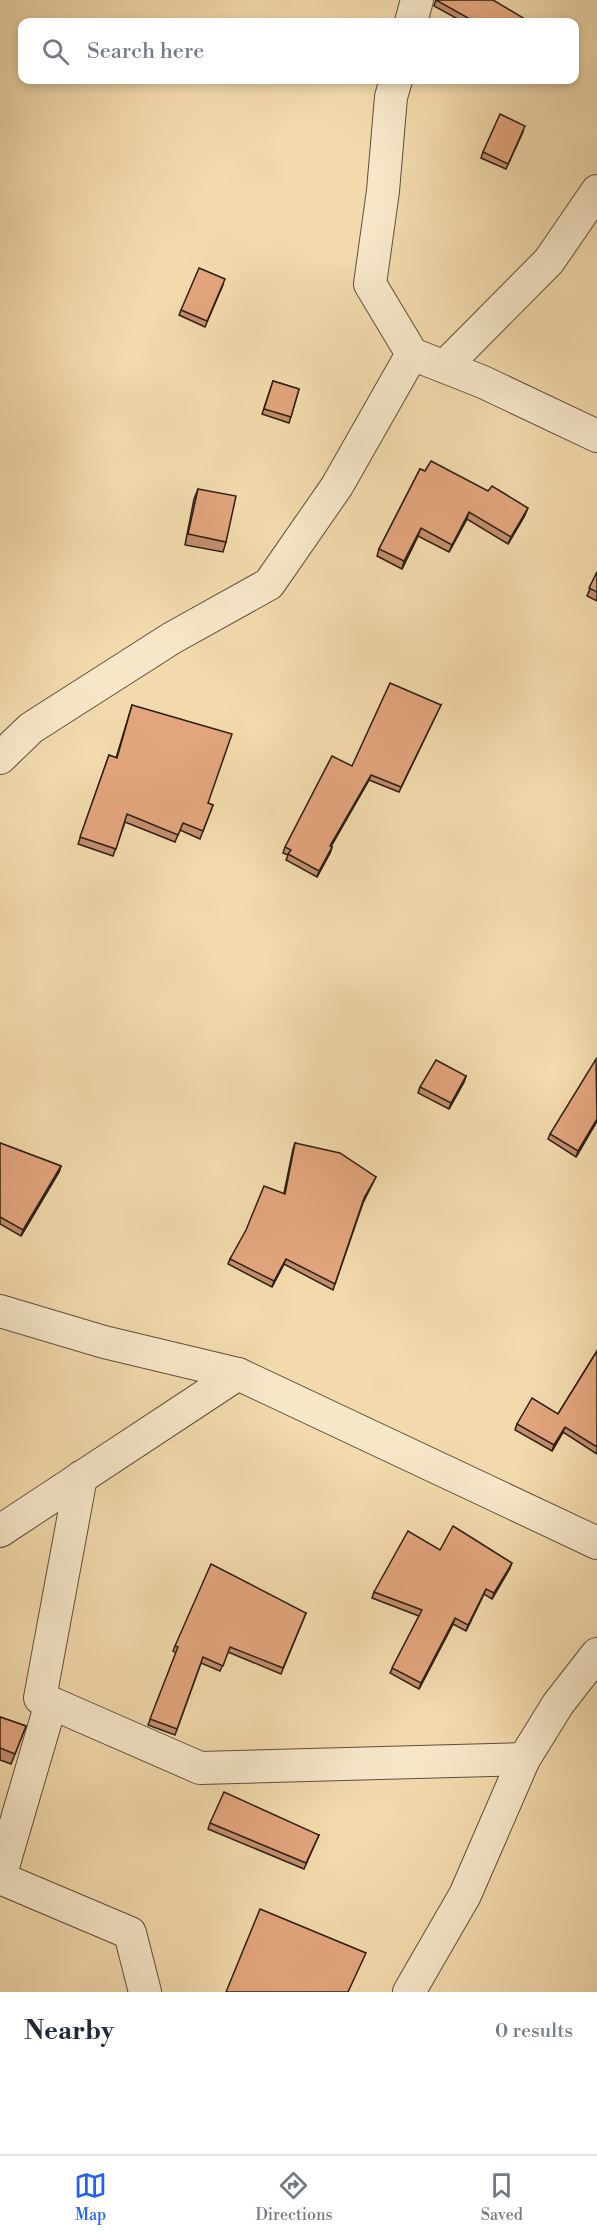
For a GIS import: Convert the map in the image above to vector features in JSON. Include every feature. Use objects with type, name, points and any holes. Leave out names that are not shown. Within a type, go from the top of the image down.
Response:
[{"type":"street","points":[[412,18],[417,0]]},
{"type":"street","points":[[395,84],[391,97],[383,191],[370,284],[412,354],[483,382],[597,436]]},
{"type":"street","points":[[444,366],[549,261],[597,190]]},
{"type":"street","points":[[0,758],[31,728],[172,638],[269,584],[337,486],[412,354]]},
{"type":"street","points":[[0,1311],[104,1342],[238,1374],[597,1543]]},
{"type":"street","points":[[0,1530],[238,1374]]},
{"type":"street","points":[[81,1477],[40,1698],[200,1768],[524,1759]]},
{"type":"street","points":[[409,1992],[465,1895],[524,1759],[558,1704],[597,1654]]},
{"type":"street","points":[[51,1703],[0,1878],[130,1933],[145,1992]]},
{"type":"building","points":[[436,0],[493,0],[523,18],[468,18]]},
{"type":"building","points":[[500,114],[525,126],[508,164],[483,152]]},
{"type":"building","points":[[199,268],[225,279],[207,321],[181,310]]},
{"type":"building","points":[[273,381],[299,389],[291,417],[264,409]]},
{"type":"building","points":[[431,461],[488,491],[492,486],[528,508],[511,537],[469,512],[452,545],[421,528],[404,561],[379,549],[420,469],[425,471]]},
{"type":"building","points":[[198,489],[236,496],[226,542],[188,534]]},
{"type":"building","points":[[597,572],[597,592],[589,588]]},
{"type":"building","points":[[390,683],[441,705],[401,787],[371,775],[330,846],[332,847],[319,871],[288,854],[291,850],[285,847],[332,756],[352,766]]},
{"type":"building","points":[[132,705],[232,734],[208,803],[213,805],[203,831],[183,823],[178,835],[127,814],[116,849],[80,837],[109,755],[117,758]]},
{"type":"building","points":[[596,1059],[597,1119],[578,1151],[550,1134]]},
{"type":"building","points":[[436,1060],[466,1076],[451,1103],[420,1087]]},
{"type":"building","points":[[0,1143],[61,1166],[23,1230],[0,1217]]},
{"type":"building","points":[[295,1143],[340,1153],[376,1177],[364,1198],[335,1284],[286,1259],[274,1281],[230,1259],[246,1230],[264,1186],[285,1194]]},
{"type":"building","points":[[597,1351],[597,1447],[565,1427],[554,1445],[517,1424],[532,1398],[558,1414]]},
{"type":"building","points":[[453,1526],[512,1563],[494,1593],[486,1589],[468,1625],[455,1618],[421,1683],[392,1668],[422,1610],[374,1592],[408,1531],[440,1550]]},
{"type":"building","points":[[211,1564],[306,1613],[283,1668],[230,1647],[223,1666],[203,1657],[177,1729],[150,1719],[178,1647],[175,1646]]},
{"type":"building","points":[[0,1717],[26,1726],[15,1754],[0,1748]]},
{"type":"building","points":[[224,1792],[319,1835],[306,1863],[210,1823]]},
{"type":"building","points":[[260,1909],[366,1953],[348,1992],[226,1992]]}]
